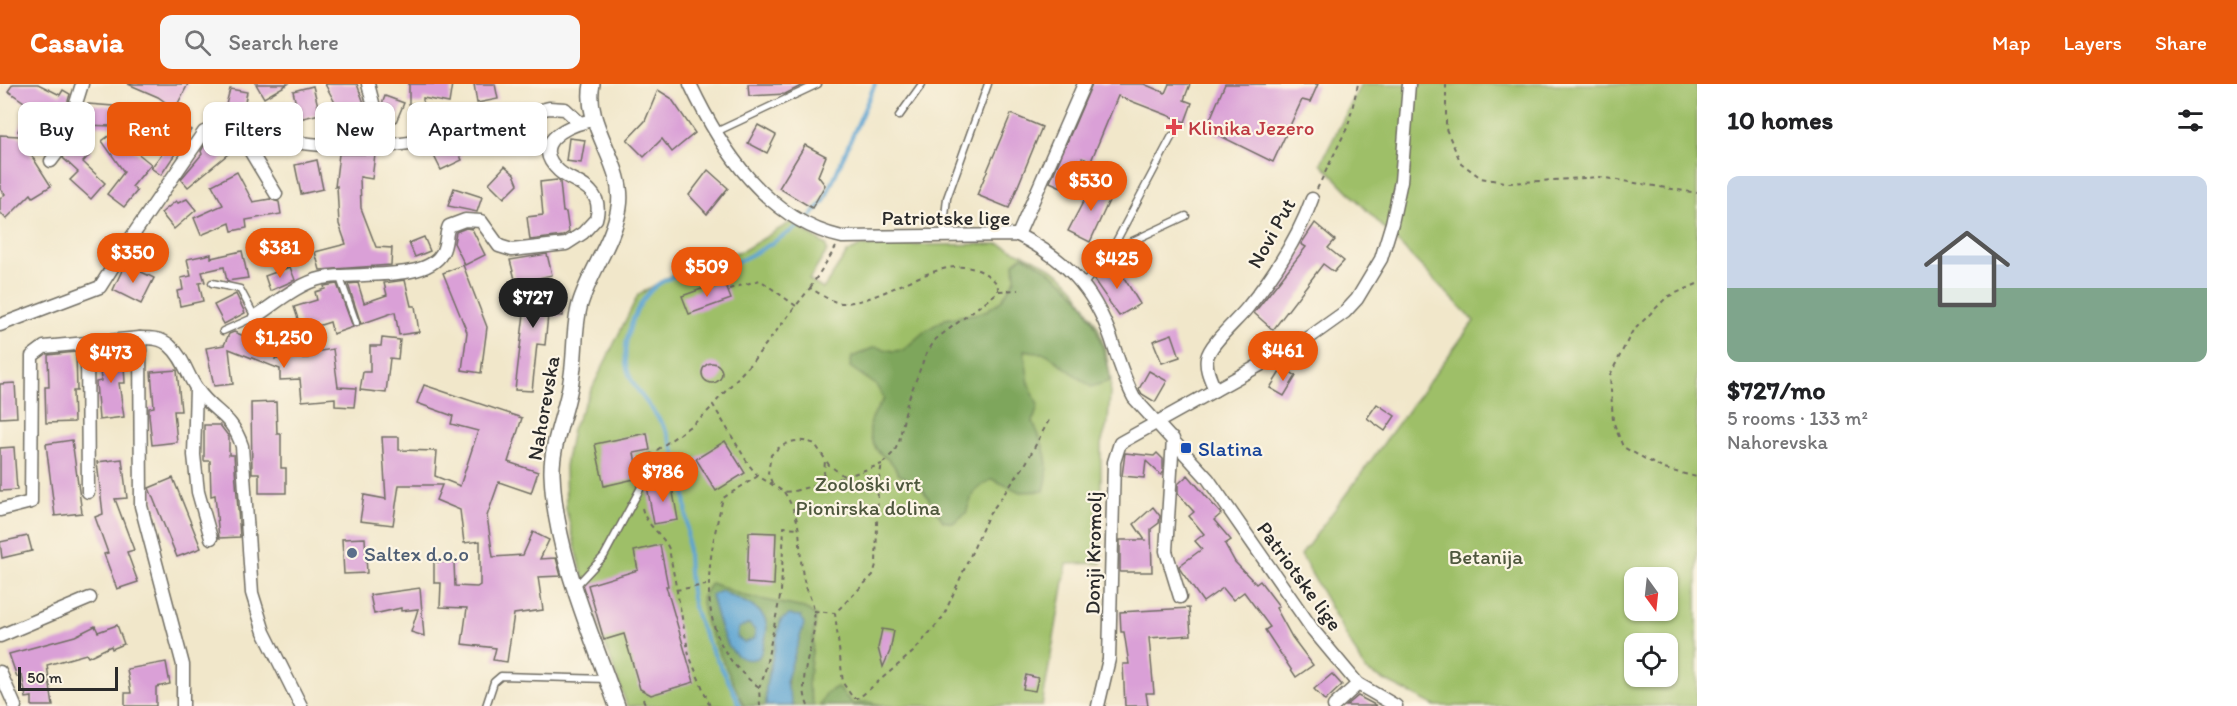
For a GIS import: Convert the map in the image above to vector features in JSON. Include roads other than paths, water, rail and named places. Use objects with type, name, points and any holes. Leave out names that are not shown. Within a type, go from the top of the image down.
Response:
[{"type":"street","points":[[51,161],[63,145],[82,84]]},
{"type":"street","points":[[368,84],[373,102]]},
{"type":"street","name":"Nahorevska","points":[[592,84],[588,121],[620,191],[620,206],[615,224],[580,305],[570,392],[552,472],[561,534],[576,587],[616,706]]},
{"type":"street","name":"Patriotske lige","points":[[690,84],[716,133],[739,168],[772,201],[819,232],[842,237],[1018,235],[1041,247],[1072,270],[1100,313],[1134,398],[1208,479],[1313,630],[1358,684],[1396,706]]},
{"type":"street","points":[[1018,235],[1084,84]]},
{"type":"street","name":"Donji Kromolj","points":[[1098,706],[1109,659],[1115,454],[1126,438],[1157,423],[1329,324],[1345,312],[1367,287],[1381,260],[1401,181],[1409,84]]},
{"type":"street","points":[[303,143],[379,146],[420,141],[549,108],[566,109],[588,121]]},
{"type":"street","points":[[255,316],[304,285],[339,275],[381,276],[432,263],[443,252],[449,226],[465,220],[481,221],[499,246],[512,250],[566,244],[575,240],[596,219],[597,204],[593,193],[554,165],[549,149],[555,135],[561,129],[588,121]]},
{"type":"street","points":[[0,325],[100,287],[203,133]]},
{"type":"street","points":[[253,156],[276,194]]},
{"type":"street","name":"Novi Put","points":[[1215,390],[1207,368],[1210,351],[1248,307],[1280,263],[1304,223],[1312,199]]},
{"type":"street","points":[[140,338],[141,506],[183,664],[183,706]]},
{"type":"street","points":[[0,510],[32,502],[32,356],[44,347],[140,338],[154,338],[170,345],[186,365],[196,388],[212,406],[230,420],[238,433],[242,446],[252,592],[264,632],[301,706]]},
{"type":"street","points":[[87,343],[88,492]]},
{"type":"street","points":[[196,388],[194,455],[198,492],[211,538]]},
{"type":"street","points":[[1173,440],[1166,551],[1180,597]]},
{"type":"street","points":[[0,636],[90,598]]},
{"type":"street","points":[[0,672],[15,706]]},
{"type":"street","points":[[1334,706],[1358,684]]},
{"type":"lane","points":[[716,133],[818,84]]},
{"type":"lane","points":[[899,116],[922,84]]},
{"type":"lane","points":[[943,236],[947,198],[988,84]]},
{"type":"lane","points":[[1083,285],[1111,251],[1172,136]]},
{"type":"lane","points":[[1111,251],[1186,216]]},
{"type":"lane","points":[[339,275],[356,323]]},
{"type":"lane","points":[[212,283],[240,289],[255,316],[223,331]]},
{"type":"lane","points":[[576,587],[604,556],[653,465],[651,457]]},
{"type":"lane","points":[[486,706],[494,682],[501,676],[608,680]]},
{"type":"water","points":[[722,591],[760,612],[767,626],[758,658],[747,659],[738,656],[731,648],[720,627],[711,595]],"holes":[[[749,624],[755,630],[755,638],[744,643],[737,637],[738,628]]]},
{"type":"water","points":[[789,615],[801,616],[804,624],[786,682],[793,706],[766,706],[766,686],[781,620]]},
{"type":"waterway","points":[[808,220],[824,201],[875,84]]},
{"type":"waterway","points":[[740,706],[702,630],[693,603],[685,495],[676,455],[665,429],[628,372],[626,345],[637,310],[656,286],[679,275],[743,259],[802,224]]},
{"type":"place","name":"Klinika Jezero","points":[[1174,127]]},
{"type":"place","name":"Slatina","points":[[1186,448]]},
{"type":"place","name":"Saltex d.o.o","points":[[352,553]]},
{"type":"park label","name":"Zoološki vrt Pionirska dolina","points":[[868,495]]},
{"type":"park label","name":"Betanija","points":[[1486,556]]}]
